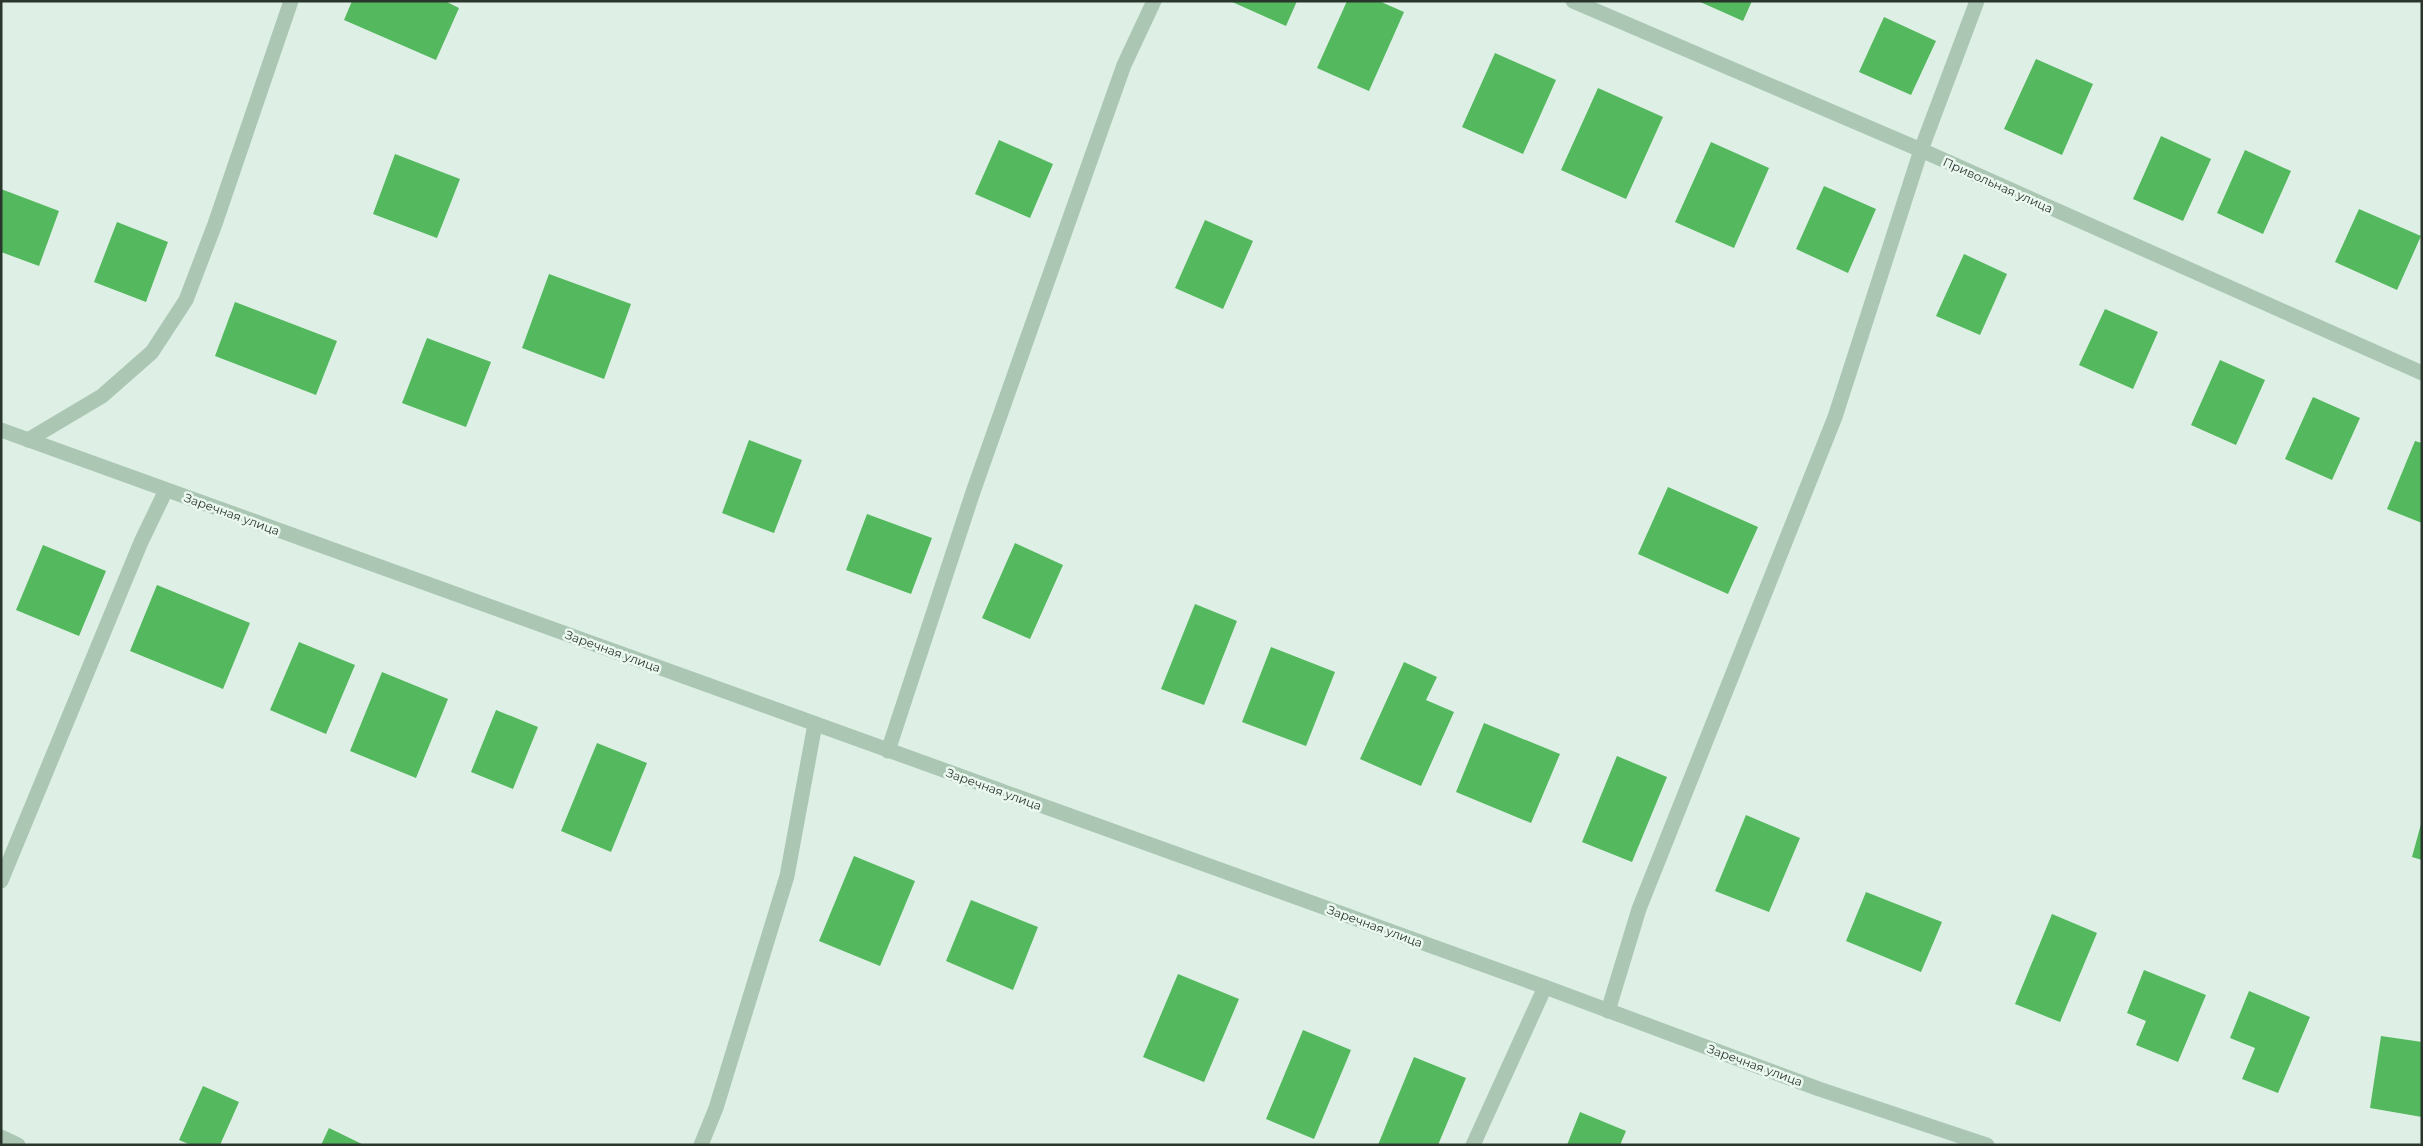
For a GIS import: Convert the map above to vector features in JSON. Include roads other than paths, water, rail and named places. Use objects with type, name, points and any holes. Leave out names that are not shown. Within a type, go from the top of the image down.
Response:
[{"type":"street","points":[[28,440],[102,396],[152,352],[186,300],[215,224],[291,1]]},
{"type":"street","points":[[888,750],[973,492],[1043,292],[1124,65],[1154,1]]},
{"type":"street","name":"Привольная улица","points":[[1573,1],[1921,150],[2422,373]]},
{"type":"street","points":[[1608,1011],[1639,909],[1835,417],[1921,150],[1977,1]]},
{"type":"street","name":"Заречная улица","points":[[1,430],[1820,1089],[1987,1145]]},
{"type":"street","points":[[1,881],[141,542],[166,490]]},
{"type":"street","points":[[701,1145],[716,1108],[786,876],[815,724]]},
{"type":"street","points":[[1473,1145],[1545,988]]},
{"type":"street","points":[[1,1137],[18,1145]]}]
